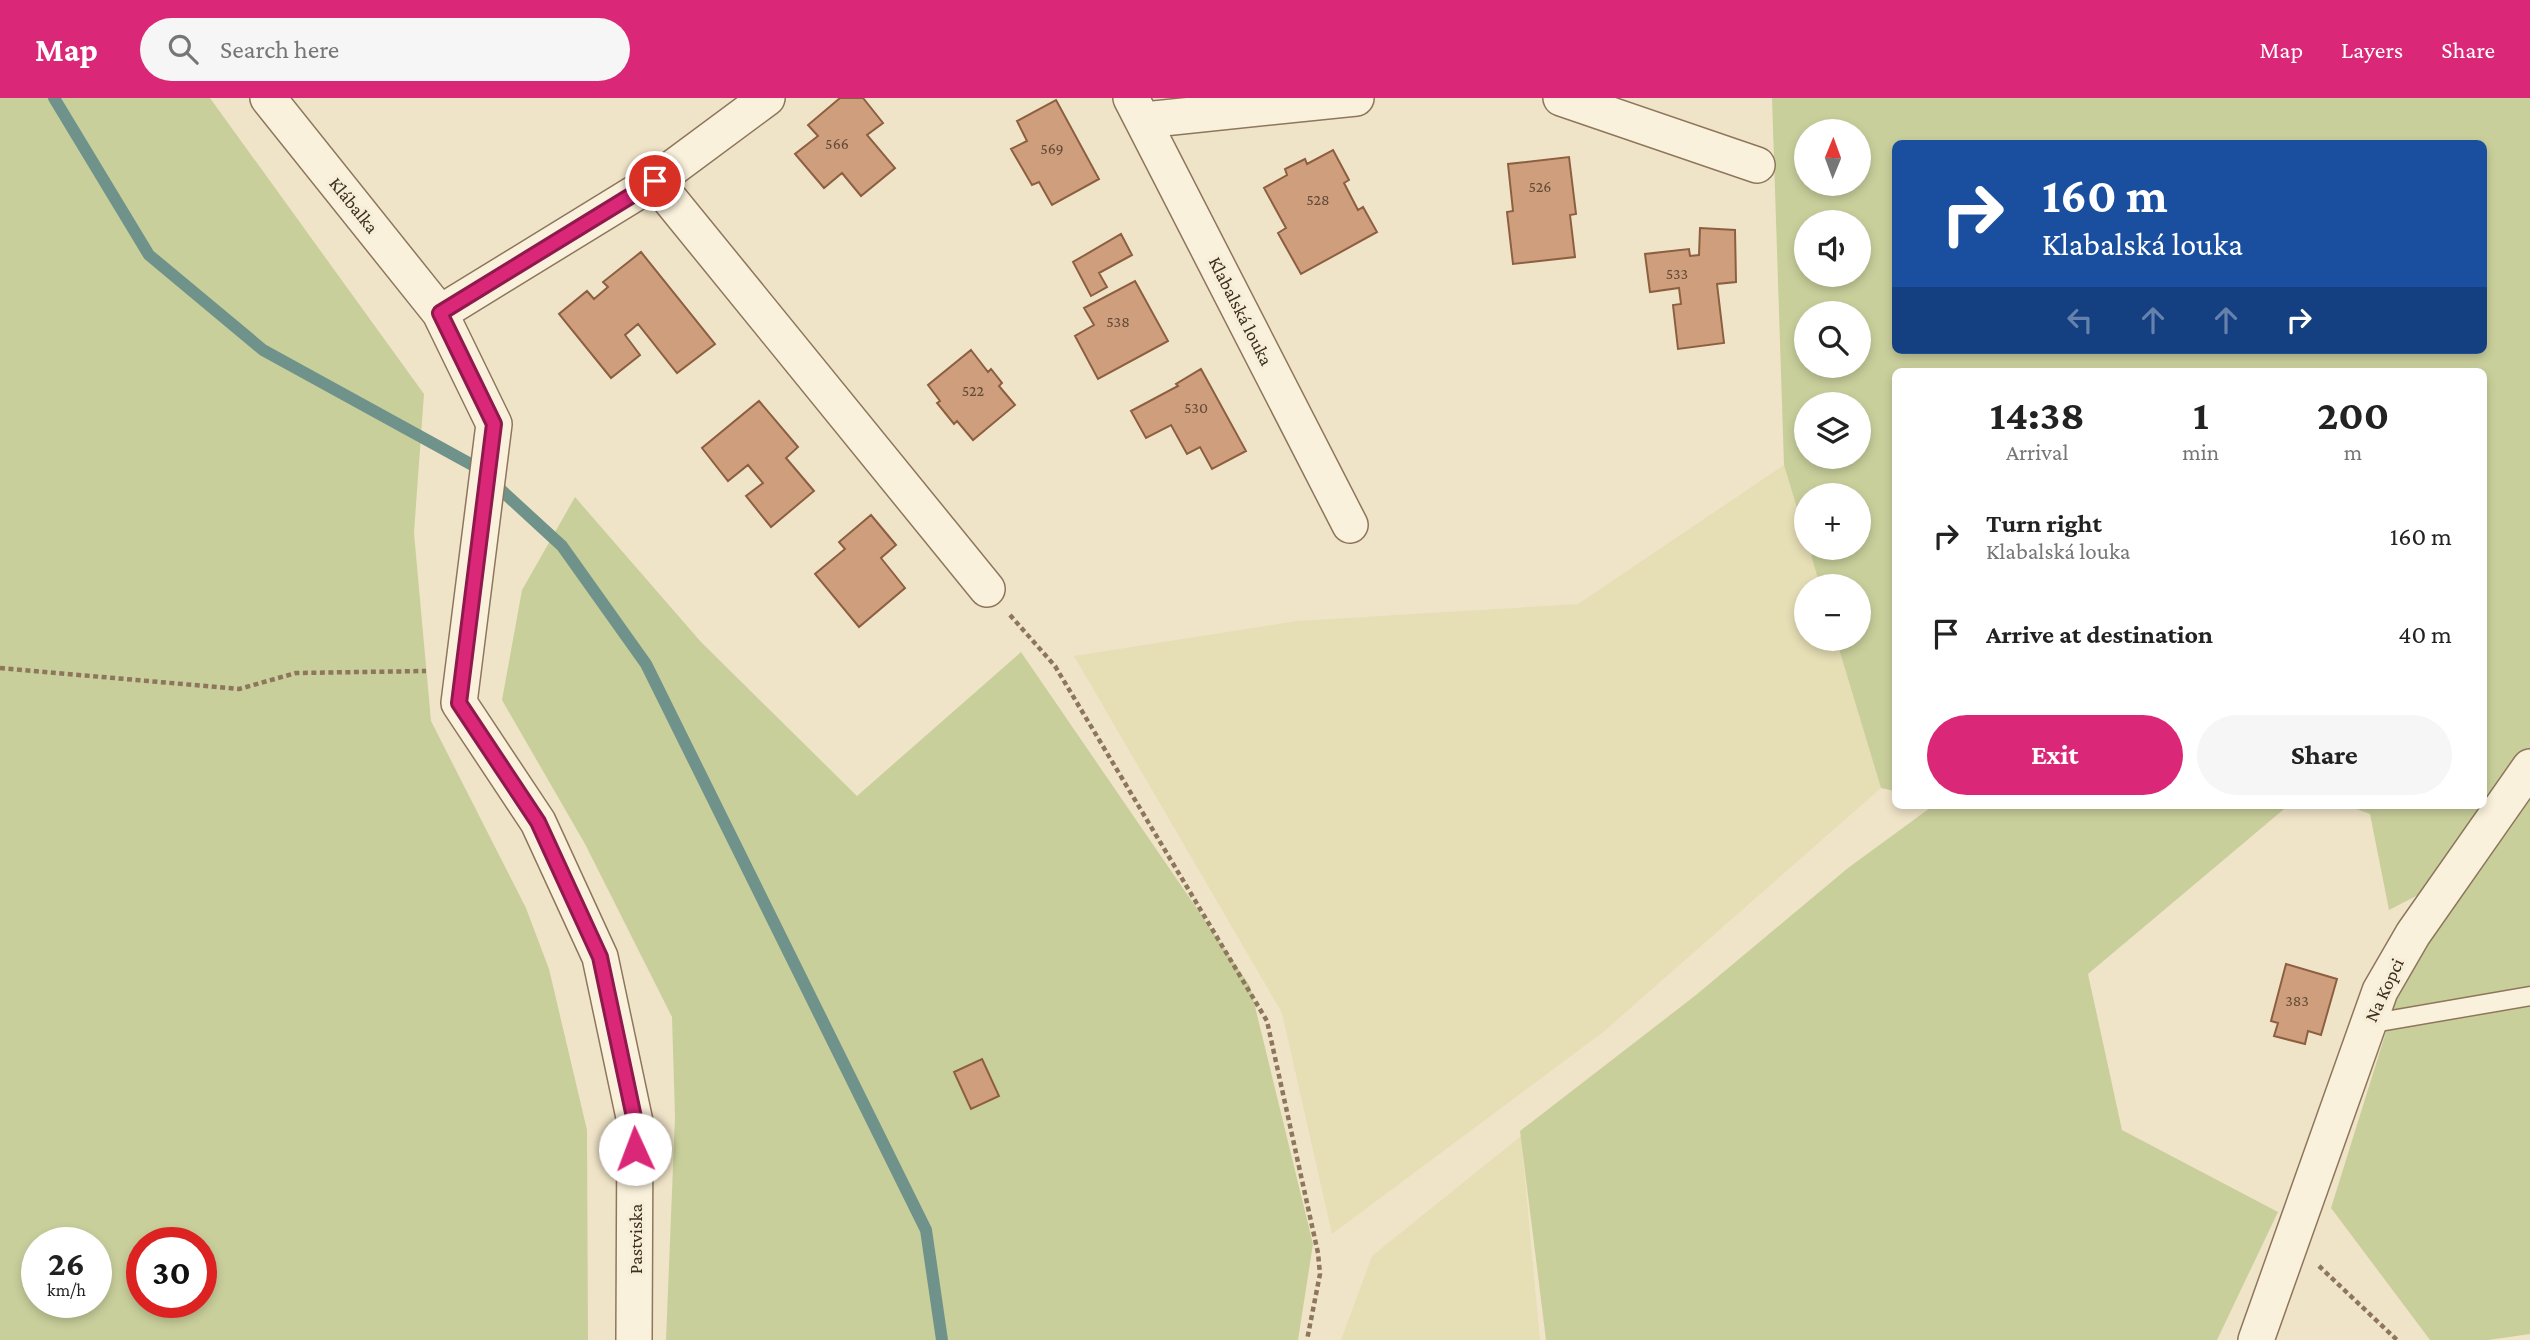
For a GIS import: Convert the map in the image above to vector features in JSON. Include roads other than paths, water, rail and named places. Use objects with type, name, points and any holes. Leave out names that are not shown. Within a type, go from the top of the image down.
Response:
[{"type":"street","name":"Klábalka","points":[[268,98],[440,313]]},
{"type":"street","points":[[440,313],[655,181],[767,98]]},
{"type":"street","points":[[1137,109],[1356,98]]},
{"type":"street","points":[[1562,98],[1757,165]]},
{"type":"street","name":"Klabalská louka","points":[[1137,109],[1350,525]]},
{"type":"street","points":[[655,181],[987,589]]},
{"type":"street","name":"Pastviska","points":[[440,313],[494,424],[459,703],[538,822],[600,957],[635,1122],[634,1340]]},
{"type":"street","name":"Na Kopci","points":[[2256,1340],[2368,1024],[2392,968],[2530,767]]},
{"type":"lane","points":[[2368,1024],[2530,996]]},
{"type":"waterway","points":[[54,98],[149,255],[263,350],[476,467],[562,546],[646,664],[926,1230],[942,1340]]}]
